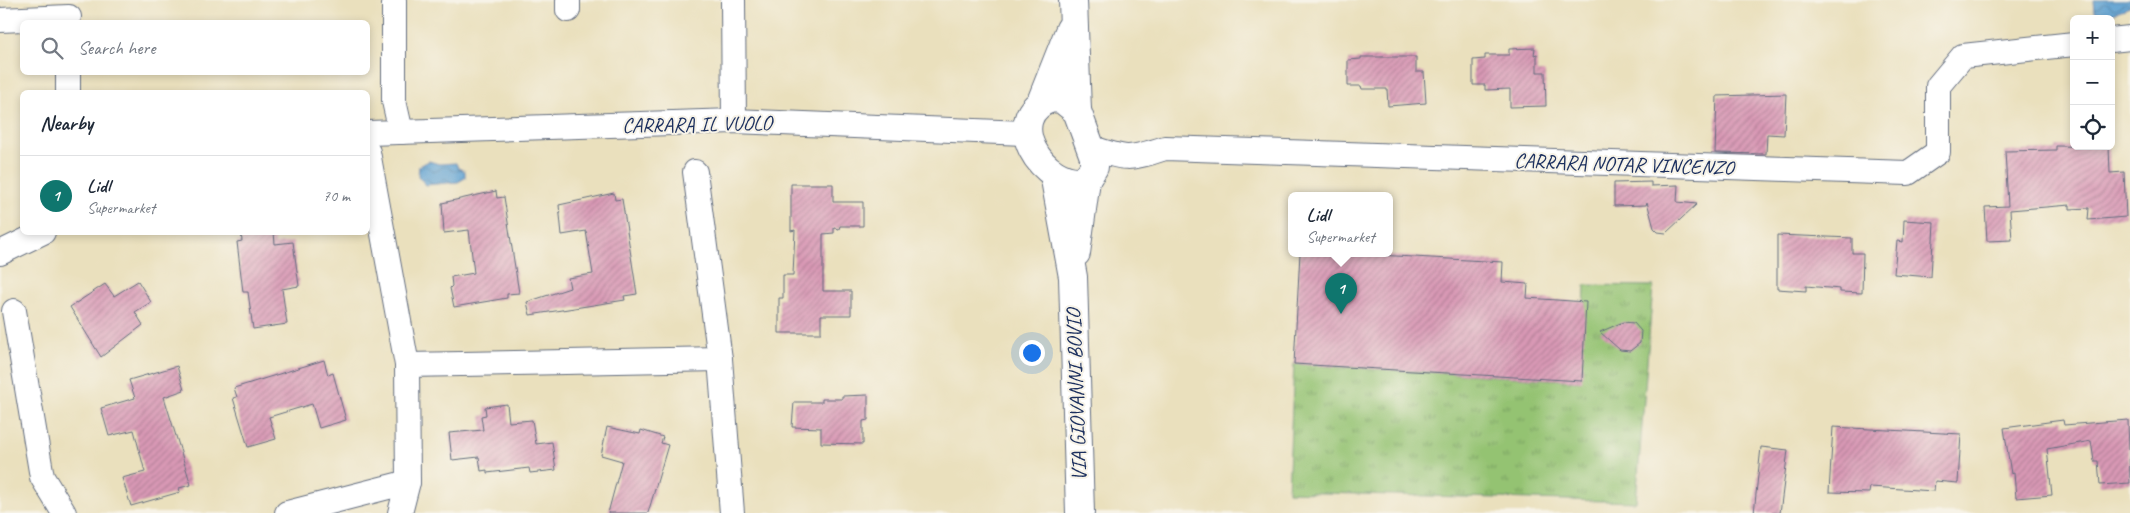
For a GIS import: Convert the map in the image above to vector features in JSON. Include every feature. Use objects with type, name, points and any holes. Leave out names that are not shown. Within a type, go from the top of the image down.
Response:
[{"type":"main road","points":[[1041,102],[1074,10]]},
{"type":"main road","points":[[1073,277],[1086,180],[1094,167],[1090,147],[1076,111],[1074,10]]},
{"type":"main road","points":[[1076,111],[1062,99],[1052,98],[1041,102],[1033,110],[1027,124],[1026,133],[1039,158],[1054,174],[1070,182],[1086,180]]},
{"type":"main road","points":[[1054,174],[1073,277]]},
{"type":"main road","name":"VIA GIOVANNI BOVIO","points":[[1073,277],[1080,513]]},
{"type":"street","points":[[394,0],[394,101],[401,132]]},
{"type":"street","points":[[734,0],[734,121]]},
{"type":"street","points":[[0,20],[69,13]]},
{"type":"street","points":[[2115,40],[2130,38]]},
{"type":"street","name":"CARRARA NOTAR VINCENZO","points":[[1090,147],[1121,158],[1136,158],[1165,148],[1908,173],[1938,152],[1938,86],[1964,56],[2070,44]]},
{"type":"street","points":[[68,75],[68,90]]},
{"type":"street","name":"CARRARA IL VUOLO","points":[[370,133],[734,121],[1026,133]]},
{"type":"street","points":[[370,163],[407,365],[408,482],[400,513]]},
{"type":"street","points":[[695,172],[720,359],[732,513]]},
{"type":"street","points":[[0,252],[37,235]]},
{"type":"street","points":[[14,311],[42,477],[64,513]]},
{"type":"street","points":[[407,365],[720,359]]},
{"type":"street","points":[[287,513],[408,482]]},
{"type":"green space","points":[[1585,285],[1653,286],[1636,502],[1288,492],[1294,364],[1581,381]]},
{"type":"water","points":[[2094,0],[2130,0],[2130,7],[2110,14],[2095,12]]},
{"type":"water","points":[[429,161],[439,164],[456,163],[458,168],[465,171],[465,178],[458,182],[426,185],[418,176],[419,166]]},
{"type":"building","points":[[1535,48],[1534,55],[1537,54],[1537,72],[1545,72],[1546,106],[1510,107],[1510,89],[1485,90],[1485,85],[1473,85],[1473,60],[1485,59],[1485,55],[1509,55],[1509,49]]},
{"type":"building","points":[[1361,57],[1416,57],[1416,72],[1424,72],[1426,103],[1388,106],[1387,89],[1362,89],[1361,86],[1348,86],[1348,60],[1361,59]]},
{"type":"building","points":[[1786,94],[1784,135],[1767,134],[1766,154],[1715,153],[1717,96]]},
{"type":"building","points":[[2056,146],[2070,146],[2070,150],[2109,150],[2110,173],[2124,172],[2126,217],[2088,220],[2089,208],[2070,209],[2070,205],[2010,210],[2012,240],[1987,241],[1985,207],[2008,206],[2005,151],[2056,150]]},
{"type":"building","points":[[1651,182],[1651,186],[1678,185],[1677,202],[1697,204],[1666,233],[1658,232],[1654,228],[1647,202],[1646,205],[1614,206],[1614,183]]},
{"type":"building","points":[[791,184],[833,184],[833,202],[863,202],[863,226],[840,226],[839,229],[834,228],[834,233],[823,234],[823,291],[851,291],[851,315],[821,315],[821,333],[779,333],[779,298],[783,298],[783,275],[793,275],[795,230],[791,231]]},
{"type":"building","points":[[496,191],[497,198],[504,197],[519,293],[507,294],[507,298],[454,307],[450,288],[452,286],[451,277],[474,273],[469,230],[444,233],[442,203]]},
{"type":"building","points":[[614,193],[615,200],[622,199],[637,294],[624,296],[625,300],[530,315],[527,302],[570,288],[568,278],[593,274],[586,231],[562,235],[559,205]]},
{"type":"building","points":[[1904,220],[1934,222],[1931,277],[1894,274],[1897,241],[1903,242]]},
{"type":"building","points":[[241,235],[274,235],[275,244],[293,242],[299,286],[282,289],[287,324],[253,329],[248,292],[243,292],[237,242],[242,241]]},
{"type":"building","points":[[1777,235],[1852,238],[1852,253],[1863,253],[1862,293],[1840,292],[1840,289],[1806,286],[1806,291],[1777,289]]},
{"type":"building","points":[[1393,256],[1503,262],[1502,282],[1528,284],[1527,298],[1586,302],[1582,381],[1294,364],[1300,257]]},
{"type":"building","points":[[138,281],[151,302],[135,312],[143,325],[101,357],[70,307],[105,284],[114,296]]},
{"type":"building","points":[[1623,322],[1634,323],[1641,331],[1640,343],[1630,351],[1620,350],[1600,332]]},
{"type":"building","points":[[324,360],[328,375],[333,373],[346,420],[319,428],[312,404],[269,417],[276,439],[248,447],[233,398],[237,397],[234,388]]},
{"type":"building","points":[[177,366],[184,390],[164,397],[191,485],[179,488],[180,492],[131,506],[122,478],[145,472],[134,430],[109,436],[101,408],[135,398],[129,380]]},
{"type":"building","points":[[868,395],[868,420],[863,421],[863,444],[821,443],[821,428],[792,427],[794,402],[822,402],[822,399],[842,399],[842,396]]},
{"type":"building","points":[[507,404],[509,422],[532,420],[536,444],[552,442],[556,470],[530,473],[529,468],[487,473],[487,470],[481,471],[479,457],[452,460],[449,433],[483,430],[481,416],[486,415],[485,407]]},
{"type":"building","points":[[2063,420],[2064,425],[2128,420],[2130,483],[2100,485],[2098,461],[2094,461],[2091,441],[2047,449],[2052,495],[2016,498],[2014,473],[2011,474],[2004,428]]},
{"type":"building","points":[[607,427],[640,434],[641,430],[663,437],[661,443],[668,445],[648,513],[608,513],[622,461],[601,455]]},
{"type":"building","points":[[1833,427],[1961,434],[1958,483],[1935,481],[1934,491],[1870,487],[1869,493],[1829,492]]},
{"type":"building","points":[[1761,447],[1788,450],[1780,513],[1754,513]]},
{"type":"place","name":"Lidl","points":[[1341,314]]}]
